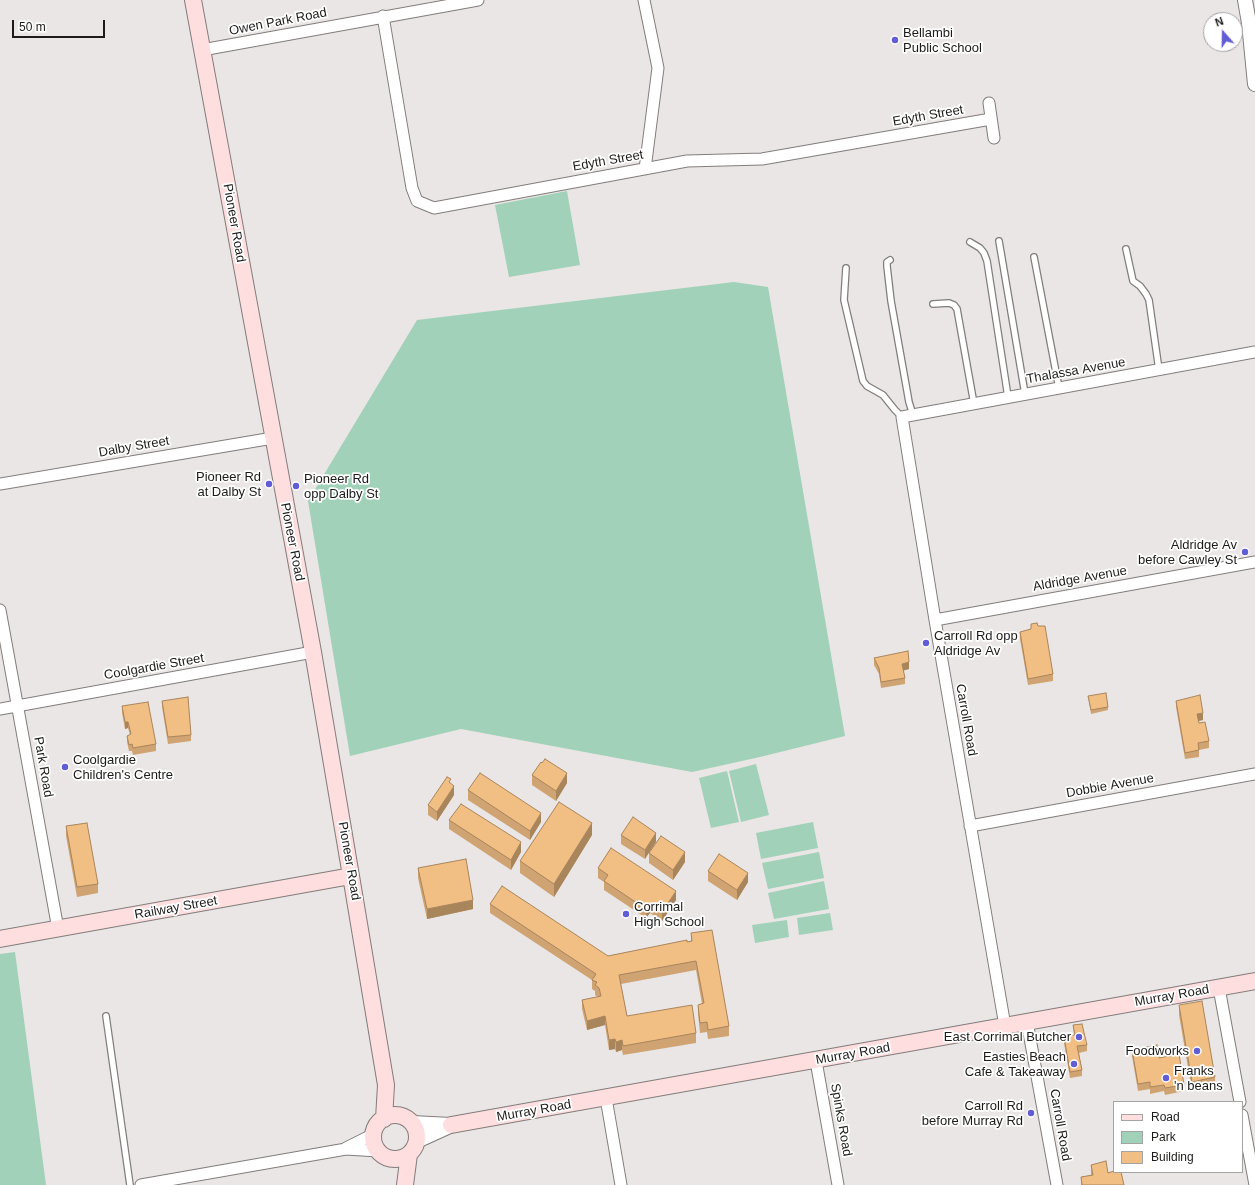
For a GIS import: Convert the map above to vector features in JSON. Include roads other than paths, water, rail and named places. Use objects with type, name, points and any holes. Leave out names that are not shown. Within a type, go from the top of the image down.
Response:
[{"type":"main road","name":"Pioneer Road","points":[[193,0],[313,652],[352,876],[386,1085],[384,1119]]},
{"type":"main road","name":"Railway Street","points":[[0,939],[352,876]]},
{"type":"main road","name":"Murray Road","points":[[450,1125],[1255,982]]},
{"type":"main road","name":"Pioneer Road","points":[[386,1085],[407,1120]]},
{"type":"main road","points":[[393,1116],[407,1120],[416,1130],[404,1185],[385,1155],[374,1143],[374,1134],[377,1125],[384,1119],[393,1116]]},
{"type":"main road","points":[[385,1155],[402,1158],[413,1148]]},
{"type":"street","name":"Owen Park Road","points":[[202,50],[478,0]]},
{"type":"street","points":[[644,0],[658,68],[645,169]]},
{"type":"street","points":[[1249,8],[1255,84]]},
{"type":"street","name":"Edyth Street","points":[[383,16],[412,188],[417,201],[434,208],[687,161],[762,159],[991,119]]},
{"type":"street","points":[[989,103],[994,138]]},
{"type":"street","name":"Thalassa Avenue","points":[[902,417],[1255,352]]},
{"type":"street","name":"Carroll Road","points":[[902,417],[934,620],[1005,1026]]},
{"type":"street","name":"Dalby Street","points":[[0,484],[273,438]]},
{"type":"street","name":"Aldridge Avenue","points":[[934,620],[1255,562]]},
{"type":"street","name":"Park Road","points":[[0,610],[58,929]]},
{"type":"street","name":"Coolgardie Street","points":[[0,709],[313,652]]},
{"type":"street","name":"Dobbie Avenue","points":[[970,826],[1255,774]]},
{"type":"street","points":[[1219,988],[1240,1101]]},
{"type":"street","name":"Carroll Road","points":[[1027,1022],[1056,1185]]},
{"type":"street","name":"Spinks Road","points":[[816,1061],[838,1185]]},
{"type":"street","points":[[606,1098],[621,1185]]},
{"type":"street","name":"Murray Road","points":[[407,1120],[450,1125]]},
{"type":"street","points":[[1243,1120],[1255,1185]]},
{"type":"street","name":"Murray Road","points":[[413,1148],[450,1125]]},
{"type":"street","points":[[141,1185],[346,1149],[374,1134]]},
{"type":"street","points":[[346,1149],[385,1155]]},
{"type":"lane","points":[[998,241],[1025,394]]},
{"type":"lane","points":[[970,242],[980,248],[987,261],[1008,398]]},
{"type":"lane","points":[[1126,249],[1133,281],[1140,286],[1149,300],[1159,370]]},
{"type":"lane","points":[[1034,257],[1059,388]]},
{"type":"lane","points":[[890,260],[887,266],[891,301],[909,402],[913,415]]},
{"type":"lane","points":[[846,268],[844,300],[863,381],[867,386],[883,395],[902,417]]},
{"type":"lane","points":[[933,304],[949,302],[957,309],[974,404]]},
{"type":"lane","points":[[106,1016],[130,1185]]},
{"type":"place","name":"Bellambi Public School","points":[[895,40]]},
{"type":"place","name":"Pioneer Rd at Dalby St","points":[[269,484]]},
{"type":"place","name":"Pioneer Rd opp Dalby St","points":[[296,486]]},
{"type":"place","name":"Aldridge Av before Cawley St","points":[[1245,552]]},
{"type":"place","name":"Carroll Rd opp Aldridge Av","points":[[926,643]]},
{"type":"place","name":"Coolgardie Children's Centre","points":[[65,767]]},
{"type":"place","name":"Corrimal High School","points":[[626,914]]},
{"type":"place","name":"East Corrimal Butcher","points":[[1079,1037]]},
{"type":"place","name":"Foodworks","points":[[1197,1051]]},
{"type":"place","name":"Easties Beach Cafe & Takeaway","points":[[1074,1064]]},
{"type":"place","name":"Franks 'n beans","points":[[1166,1078]]},
{"type":"place","name":"Carroll Rd before Murray Rd","points":[[1031,1113]]}]
